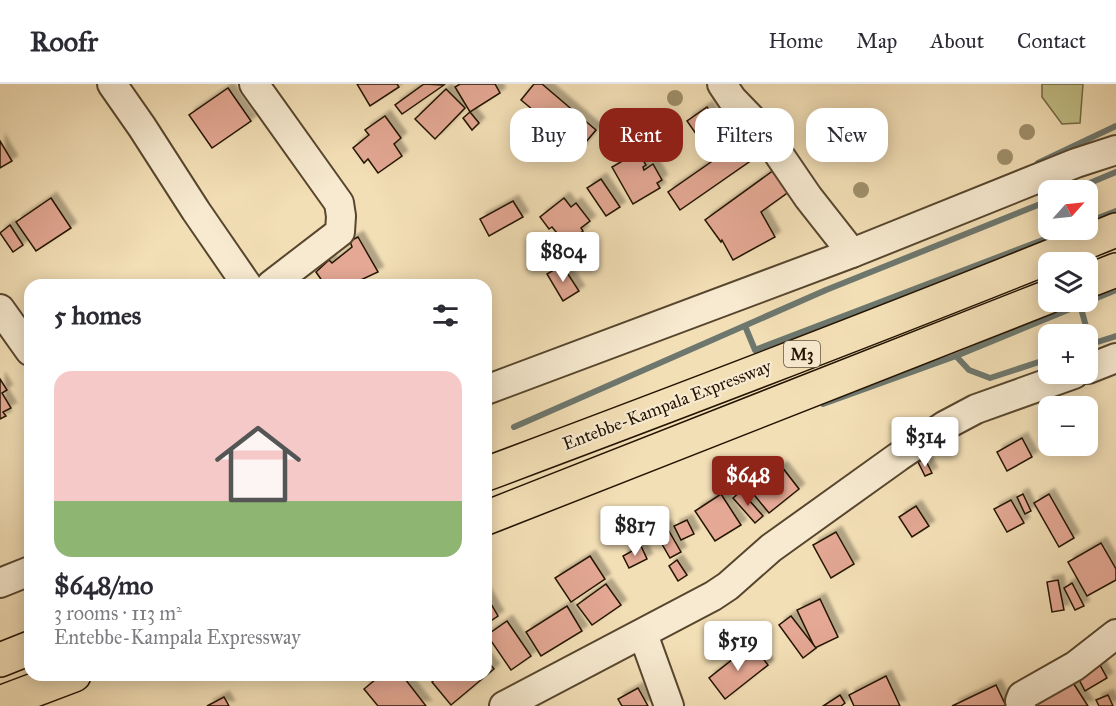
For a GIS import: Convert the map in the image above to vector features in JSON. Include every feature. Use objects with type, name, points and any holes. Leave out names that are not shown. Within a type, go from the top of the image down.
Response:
[{"type":"highway","name":"Entebbe-Kampala Expressway","points":[[492,472],[981,285],[1116,230]]},
{"type":"highway","points":[[1098,277],[1116,270]]},
{"type":"highway","name":"M3","points":[[492,516],[1038,301]]},
{"type":"highway","points":[[0,660],[24,650]]},
{"type":"highway","points":[[0,703],[58,681]]},
{"type":"street","points":[[112,84],[244,279]]},
{"type":"street","points":[[254,84],[339,203],[341,216],[340,232],[279,279]]},
{"type":"street","points":[[722,84],[732,99],[763,131],[808,197],[852,253]]},
{"type":"street","points":[[492,388],[852,253],[1076,163],[1116,150]]},
{"type":"street","points":[[0,309],[24,343]]},
{"type":"street","points":[[1098,365],[1116,358]]},
{"type":"street","points":[[504,706],[692,609],[722,591],[771,548],[944,426],[976,409],[1046,384]]},
{"type":"street","points":[[0,583],[24,573]]},
{"type":"street","points":[[643,634],[669,706]]},
{"type":"street","points":[[1021,706],[1022,696],[1075,666],[1116,634]]},
{"type":"shaded area","points":[[1042,84],[1083,84],[1080,123],[1062,124],[1042,97]]},
{"type":"building","points":[[357,84],[397,84],[399,87],[370,106]]},
{"type":"building","points":[[424,84],[444,85],[402,114],[395,105]]},
{"type":"building","points":[[460,84],[495,84],[500,93],[470,112],[455,87]]},
{"type":"building","points":[[534,84],[542,84],[570,108],[531,108],[521,100]]},
{"type":"building","points":[[228,88],[251,121],[212,148],[189,115]]},
{"type":"building","points":[[446,89],[465,108],[435,139],[415,119]]},
{"type":"building","points":[[470,112],[479,123],[472,130],[463,118]]},
{"type":"building","points":[[695,115],[695,132],[687,121]]},
{"type":"building","points":[[385,116],[401,138],[394,144],[402,156],[378,173],[368,159],[364,163],[353,148],[369,135],[365,130]]},
{"type":"building","points":[[587,122],[596,130],[587,141]]},
{"type":"building","points":[[0,141],[12,161],[0,168]]},
{"type":"building","points":[[621,162],[644,162],[646,165],[643,167],[644,170],[653,164],[662,180],[657,183],[660,188],[633,204],[612,167]]},
{"type":"building","points":[[711,162],[749,162],[680,210],[668,192]]},
{"type":"building","points":[[774,170],[790,191],[761,212],[775,237],[733,260],[722,240],[721,242],[705,220]]},
{"type":"building","points":[[601,179],[620,207],[606,216],[587,188]]},
{"type":"building","points":[[51,198],[71,228],[36,251],[16,222]]},
{"type":"building","points":[[564,198],[571,207],[576,203],[590,221],[581,228],[583,231],[566,244],[552,227],[549,229],[540,217]]},
{"type":"building","points":[[513,201],[523,217],[489,236],[480,219]]},
{"type":"building","points":[[10,225],[23,245],[13,252],[0,233]]},
{"type":"building","points":[[358,237],[378,272],[363,279],[321,279],[316,272],[329,260],[332,263],[352,247],[350,241]]},
{"type":"building","points":[[562,265],[579,291],[563,301],[547,274]]},
{"type":"building","points":[[0,379],[7,390],[2,393],[11,408],[3,412],[6,416],[0,419]]},
{"type":"building","points":[[1022,438],[1032,457],[1007,471],[997,452]]},
{"type":"building","points":[[925,459],[932,473],[925,476],[918,462]]},
{"type":"building","points":[[782,467],[799,489],[769,513],[751,491]]},
{"type":"building","points":[[741,491],[763,516],[755,523],[733,498]]},
{"type":"building","points":[[721,494],[741,525],[715,541],[695,511]]},
{"type":"building","points":[[1023,494],[1031,511],[1025,514],[1017,497]]},
{"type":"building","points":[[1049,494],[1074,538],[1059,547],[1034,503]]},
{"type":"building","points":[[1011,500],[1024,523],[1007,532],[994,509]]},
{"type":"building","points":[[916,506],[929,526],[912,537],[899,517]]},
{"type":"building","points":[[687,520],[694,534],[681,540],[674,526]]},
{"type":"building","points":[[666,526],[681,552],[670,558],[655,532]]},
{"type":"building","points":[[836,532],[854,564],[831,578],[813,545]]},
{"type":"building","points":[[1101,543],[1116,569],[1116,580],[1087,596],[1068,562]]},
{"type":"building","points":[[641,546],[647,559],[629,568],[623,556]]},
{"type":"building","points":[[590,556],[605,579],[571,602],[555,578]]},
{"type":"building","points":[[677,560],[687,575],[678,581],[669,566]]},
{"type":"building","points":[[1058,580],[1064,610],[1052,612],[1047,582]]},
{"type":"building","points":[[1072,583],[1084,606],[1075,610],[1064,588]]},
{"type":"building","points":[[606,584],[621,605],[592,625],[577,605]]},
{"type":"building","points":[[820,599],[838,637],[815,648],[797,610]]},
{"type":"building","points":[[492,606],[498,616],[492,620]]},
{"type":"building","points":[[567,606],[582,631],[541,656],[526,632]]},
{"type":"building","points":[[791,616],[816,648],[803,658],[779,625]]},
{"type":"building","points":[[507,621],[531,656],[511,670],[492,642],[492,632]]},
{"type":"building","points":[[752,644],[768,665],[725,699],[709,678]]},
{"type":"building","points":[[1095,656],[1107,678],[1085,691],[1073,668]]},
{"type":"building","points":[[1068,675],[1088,706],[1028,706]]},
{"type":"building","points":[[886,676],[900,706],[854,706],[849,695]]},
{"type":"building","points":[[374,681],[407,681],[426,706],[378,706],[364,689]]},
{"type":"building","points":[[433,681],[480,681],[451,705]]},
{"type":"building","points":[[996,685],[1006,706],[952,706]]},
{"type":"building","points":[[638,688],[648,706],[622,706],[618,699]]},
{"type":"building","points":[[840,695],[845,703],[841,706],[823,706]]},
{"type":"building","points":[[1108,695],[1113,706],[1099,706],[1096,700]]},
{"type":"building","points":[[224,697],[229,706],[207,706]]},
{"type":"waterway","points":[[1038,163],[1116,126]]},
{"type":"waterway","points":[[1097,180],[1116,172]]},
{"type":"waterway","points":[[514,427],[826,290],[1038,205]]},
{"type":"waterway","points":[[1098,218],[1116,211]]},
{"type":"waterway","points":[[745,326],[755,350],[1043,240]]},
{"type":"waterway","points":[[823,404],[956,356],[1116,290]]},
{"type":"waterway","points":[[1082,312],[1085,324]]},
{"type":"waterway","points":[[1098,342],[1116,336]]},
{"type":"waterway","points":[[956,356],[969,370],[990,378],[1038,362]]}]
